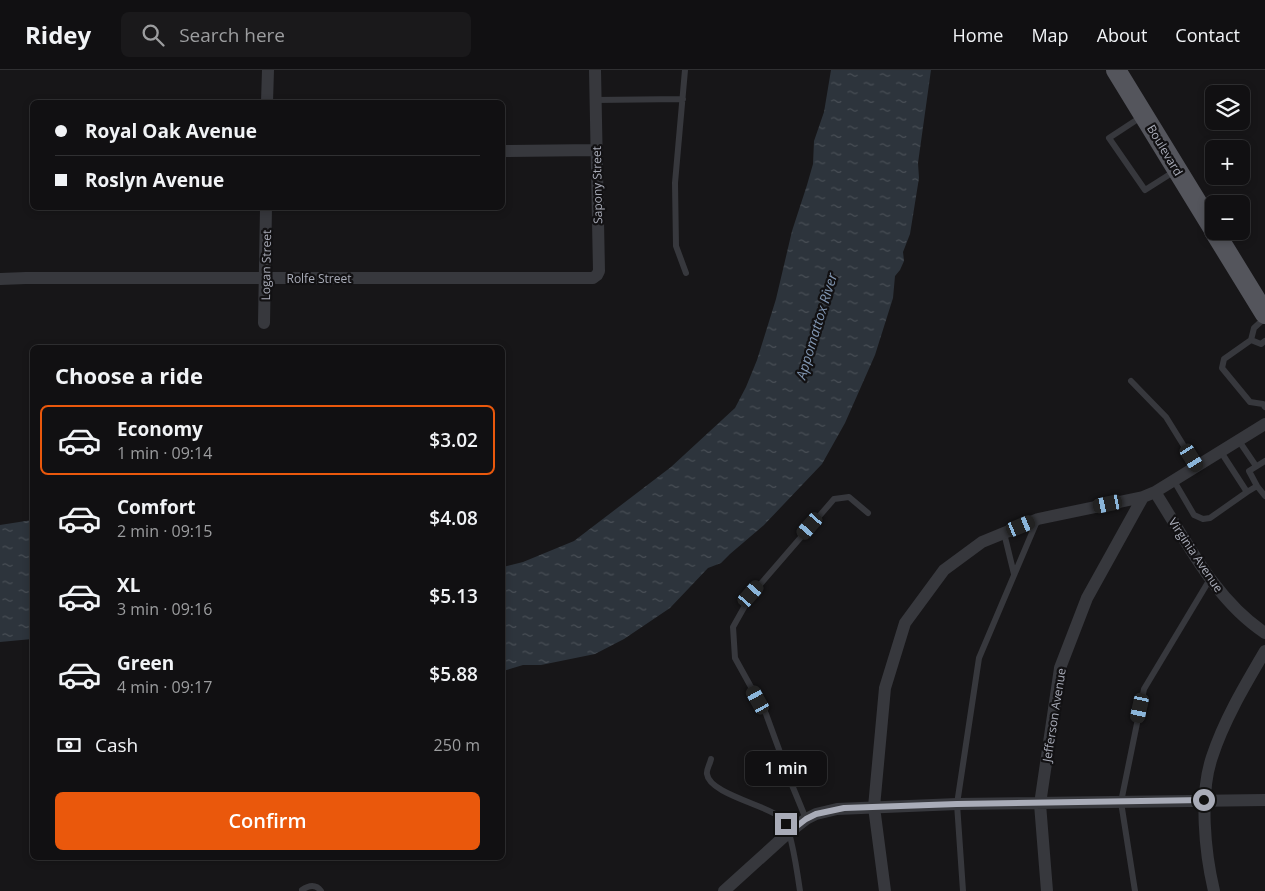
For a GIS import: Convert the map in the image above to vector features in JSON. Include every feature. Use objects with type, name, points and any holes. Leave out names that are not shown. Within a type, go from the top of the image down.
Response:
[{"type":"main road","name":"Boulevard","points":[[1116,70],[1205,216]]},
{"type":"main road","name":"Boulevard","points":[[1220,240],[1265,314]]},
{"type":"street","points":[[267,100],[268,70]]},
{"type":"street","name":"Sapony Street","points":[[574,278],[593,278],[599,271],[595,70]]},
{"type":"street","points":[[505,151],[597,150]]},
{"type":"street","name":"Logan Street","points":[[264,323],[266,210]]},
{"type":"street","name":"Rolfe Street","points":[[0,279],[574,278]]},
{"type":"street","points":[[884,891],[874,807],[885,688],[905,623],[944,570],[982,542],[1038,519],[1143,497],[1156,492],[1265,424]]},
{"type":"street","name":"Virginia Avenue","points":[[1156,492],[1210,579],[1232,605],[1265,633]]},
{"type":"street","name":"Jefferson Avenue","points":[[1047,891],[1040,804],[1060,668],[1087,598],[1143,497]]},
{"type":"street","points":[[1214,891],[1206,843],[1204,800],[1211,759],[1239,697],[1265,651]]},
{"type":"street","points":[[724,891],[806,819],[831,810],[957,804],[1265,800]]},
{"type":"lane","points":[[685,70],[675,183],[676,246],[686,273]]},
{"type":"lane","points":[[596,100],[683,99]]},
{"type":"lane","points":[[1144,115],[1130,126],[1109,138],[1145,190],[1177,170]]},
{"type":"lane","points":[[1265,318],[1254,328],[1251,340],[1224,359],[1222,368],[1250,402],[1263,404],[1265,407]]},
{"type":"lane","points":[[1251,340],[1261,344],[1265,341]]},
{"type":"lane","points":[[1131,381],[1166,417],[1197,467]]},
{"type":"lane","points":[[1239,441],[1256,466]]},
{"type":"lane","points":[[1221,452],[1247,492]]},
{"type":"lane","points":[[1265,461],[1249,471],[1265,496]]},
{"type":"lane","points":[[1174,481],[1194,515],[1203,519],[1210,518],[1257,486]]},
{"type":"lane","points":[[806,819],[766,714],[735,658],[733,627],[751,594],[834,499],[849,497],[868,513]]},
{"type":"lane","points":[[963,891],[957,804],[979,658],[1038,519]]},
{"type":"lane","points":[[1004,533],[1014,574]]},
{"type":"lane","points":[[1135,891],[1121,802],[1144,689],[1210,579]]},
{"type":"lane","points":[[711,760],[707,774],[709,780],[731,795],[782,818],[786,824],[796,863],[800,891]]},
{"type":"lane","points":[[302,890],[308,886],[314,886],[321,891]]},
{"type":"water","name":"Appomattox River","points":[[831,70],[931,70],[918,163],[919,178],[910,234],[903,252],[904,261],[895,276],[893,298],[875,355],[845,423],[822,464],[764,525],[721,563],[708,568],[670,608],[624,639],[595,654],[541,665],[523,665],[505,670],[505,566],[523,562],[574,541],[671,467],[735,408],[757,360],[776,299],[792,231],[813,164],[814,141],[824,112]]},
{"type":"water","points":[[30,520],[30,639],[0,642],[0,525]]},
{"type":"route","points":[[786,824],[788,833],[816,814],[844,808],[1204,800]]}]
